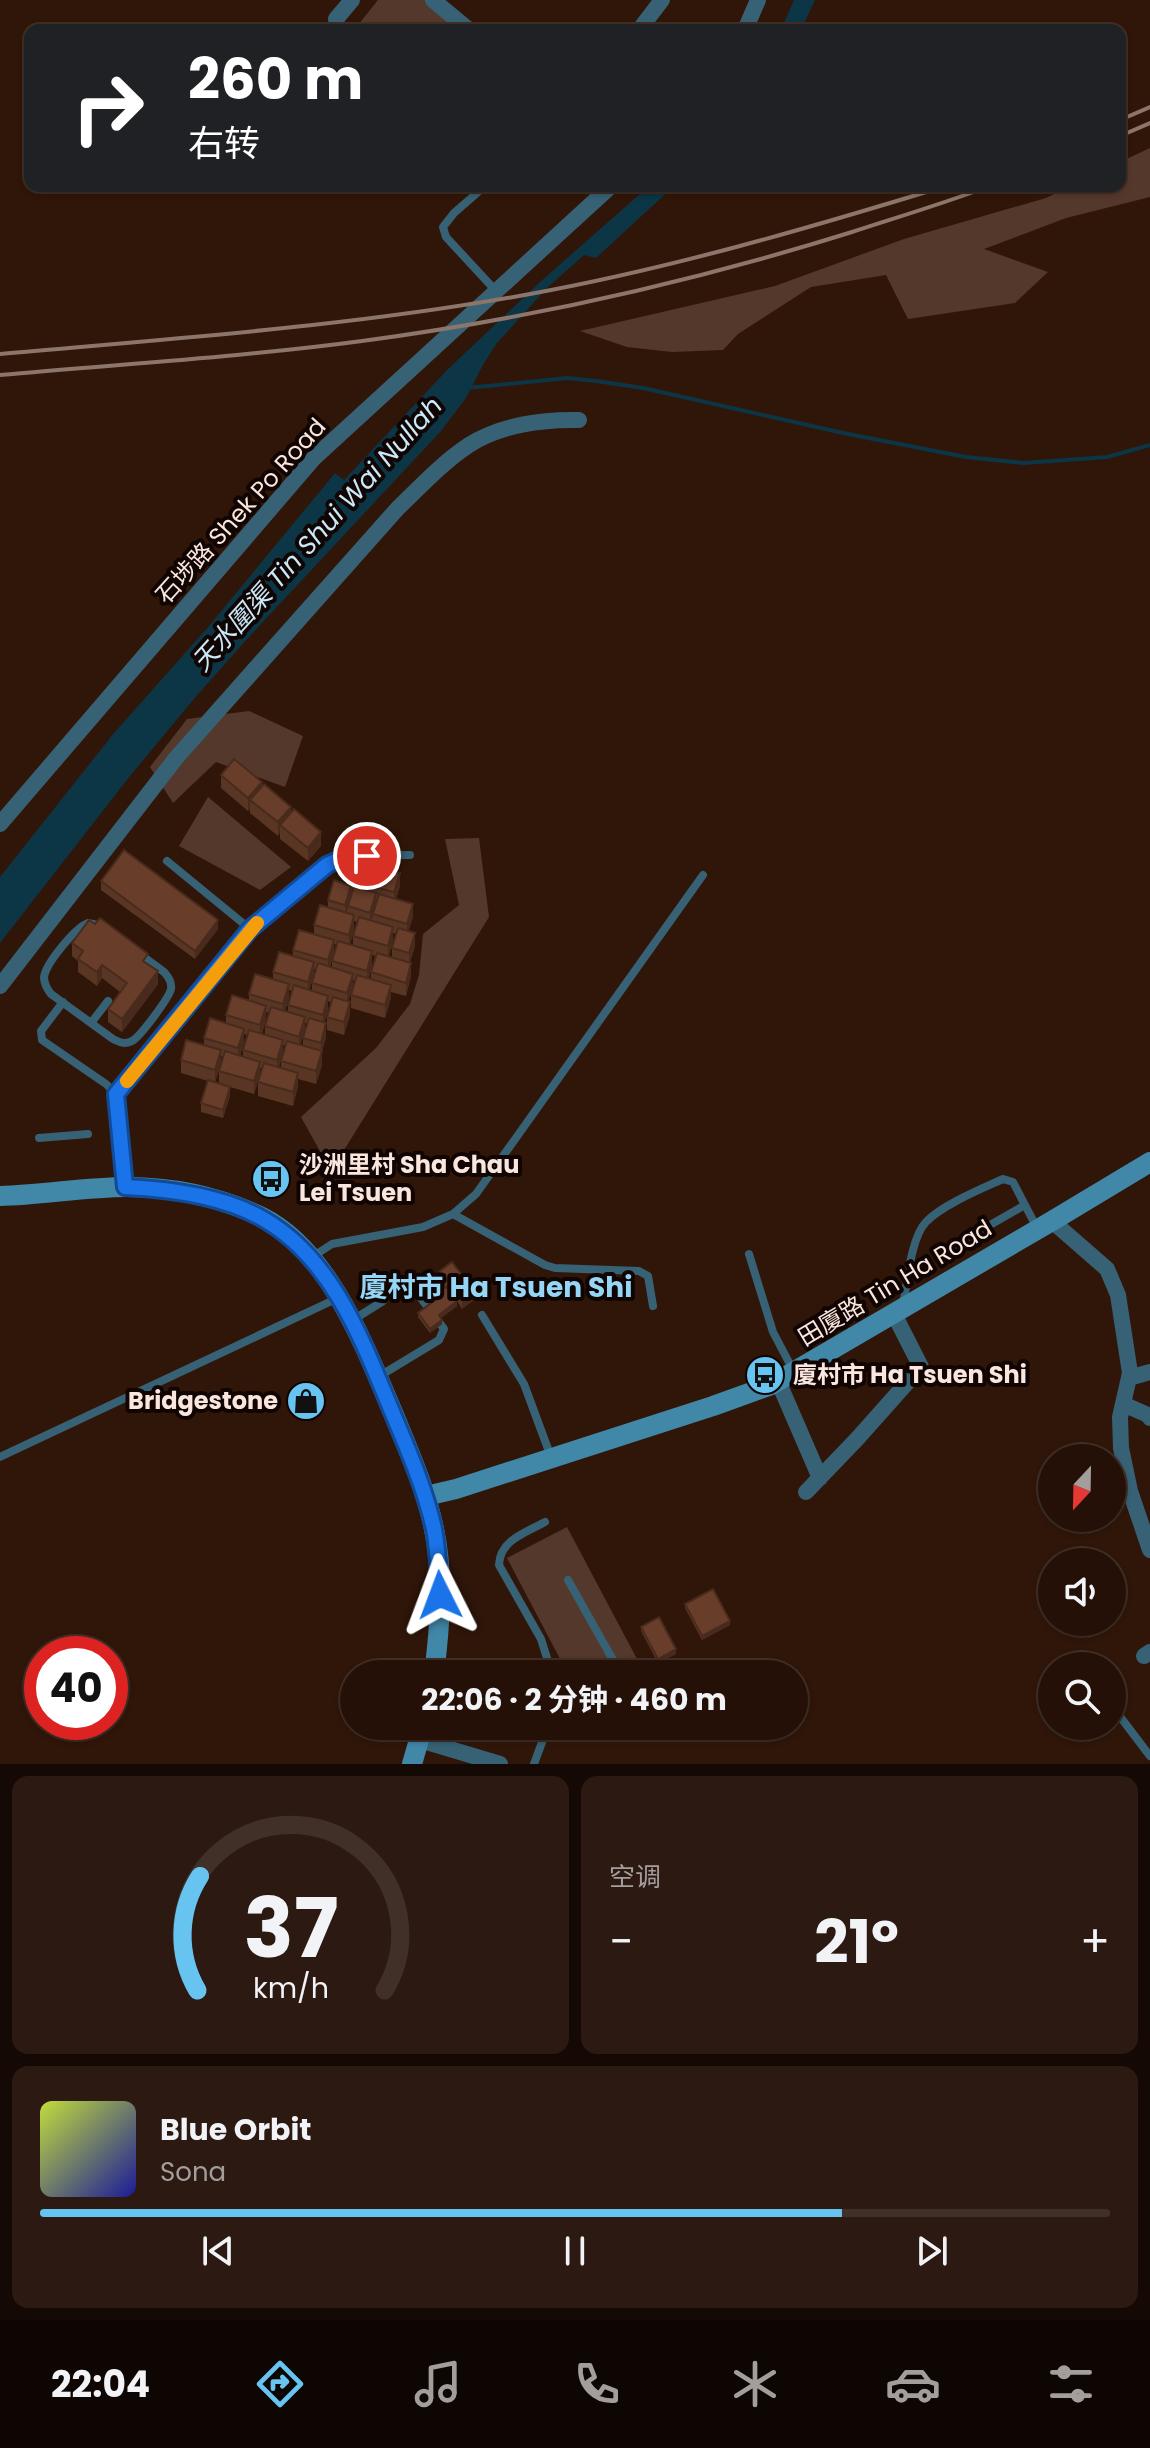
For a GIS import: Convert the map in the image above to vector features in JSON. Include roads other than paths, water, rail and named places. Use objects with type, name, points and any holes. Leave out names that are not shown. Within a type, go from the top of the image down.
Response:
[{"type":"street","points":[[337,24],[336,19],[352,0]]},
{"type":"street","points":[[433,0],[462,24]]},
{"type":"street","points":[[644,24],[662,0]]},
{"type":"street","points":[[748,24],[758,0]]},
{"type":"street","name":"石埗路 Shek Po Road","points":[[0,824],[314,458],[497,292],[592,192]]},
{"type":"street","points":[[0,986],[176,758],[398,508],[470,444],[506,429],[559,420],[579,420]]},
{"type":"street","name":"田廈路 Tin Ha Road","points":[[426,1496],[725,1402],[786,1377],[1150,1162]]},
{"type":"street","points":[[0,1196],[125,1187],[181,1191],[263,1218],[288,1235],[311,1258],[338,1297],[378,1377],[426,1496],[438,1564],[439,1622],[435,1660]]},
{"type":"street","points":[[1045,1225],[1107,1269],[1118,1295],[1129,1378],[1120,1417],[1121,1448],[1130,1491],[1150,1550]]},
{"type":"street","points":[[806,1492],[921,1367],[898,1311]]},
{"type":"street","points":[[1129,1378],[1150,1372]]},
{"type":"street","points":[[786,1377],[820,1478]]},
{"type":"street","points":[[1123,1404],[1150,1418]]},
{"type":"street","points":[[412,1764],[420,1740]]},
{"type":"street","points":[[440,1740],[500,1764]]},
{"type":"lane","points":[[478,192],[443,227],[446,237],[497,292]]},
{"type":"lane","points":[[116,1094],[250,929],[327,865],[346,856],[410,855]]},
{"type":"lane","points":[[167,861],[250,929]]},
{"type":"lane","points":[[311,1258],[332,1244],[423,1227],[453,1214],[476,1194],[703,875]]},
{"type":"lane","points":[[88,923],[102,926],[167,975],[171,984],[170,993],[136,1039],[127,1043],[117,1042],[63,1002],[48,990],[44,982],[46,972],[76,930],[88,923]]},
{"type":"lane","points":[[91,1023],[108,1001]]},
{"type":"lane","points":[[63,1002],[41,1031],[42,1040],[116,1094],[125,1187]]},
{"type":"lane","points":[[39,1138],[88,1134]]},
{"type":"lane","points":[[898,1311],[917,1239],[927,1221],[960,1200],[1003,1179],[1013,1182],[1025,1205],[1045,1225]]},
{"type":"lane","points":[[955,1245],[1025,1205]]},
{"type":"lane","points":[[453,1214],[545,1265],[639,1271],[648,1276],[653,1306]]},
{"type":"lane","points":[[749,1254],[786,1377]]},
{"type":"lane","points":[[351,1322],[383,1301],[404,1282],[409,1282],[444,1329],[439,1340],[378,1377]]},
{"type":"lane","points":[[0,1457],[338,1297]]},
{"type":"lane","points":[[482,1315],[524,1384],[552,1457]]},
{"type":"lane","points":[[545,1522],[508,1542],[500,1553],[499,1565],[541,1639],[548,1660]]},
{"type":"lane","points":[[568,1580],[613,1660]]},
{"type":"lane","points":[[1126,1724],[1150,1756]]},
{"type":"lane","points":[[534,1764],[543,1740]]},
{"type":"water","points":[[794,0],[815,0],[804,24],[784,24]]},
{"type":"water","name":"天水圍渠 Tin Shui Wai Nullah","points":[[642,192],[668,192],[596,258],[584,255],[547,288],[497,343],[466,398],[441,431],[193,700],[0,943],[0,877],[114,733],[209,626],[335,473],[344,480],[447,370]]},
{"type":"waterway","points":[[467,388],[567,378],[596,381],[643,388],[966,457],[1024,463],[1107,457],[1150,445]]},
{"type":"railway","points":[[1126,117],[1150,107]]},
{"type":"railway","points":[[1126,133],[1150,123]]},
{"type":"railway","points":[[0,354],[332,323],[530,294],[740,246],[926,192]]},
{"type":"railway","points":[[0,375],[317,347],[486,322],[609,297],[731,267],[973,192]]},
{"type":"place","name":"沙洲里村 Sha Chau Lei Tsuen","points":[[271,1179]]},
{"type":"place","name":"廈村市 Ha Tsuen Shi","points":[[765,1375]]},
{"type":"place","name":"Bridgestone","points":[[306,1401]]},
{"type":"district","name":"廈村市 Ha Tsuen Shi","points":[[496,1287]]}]
